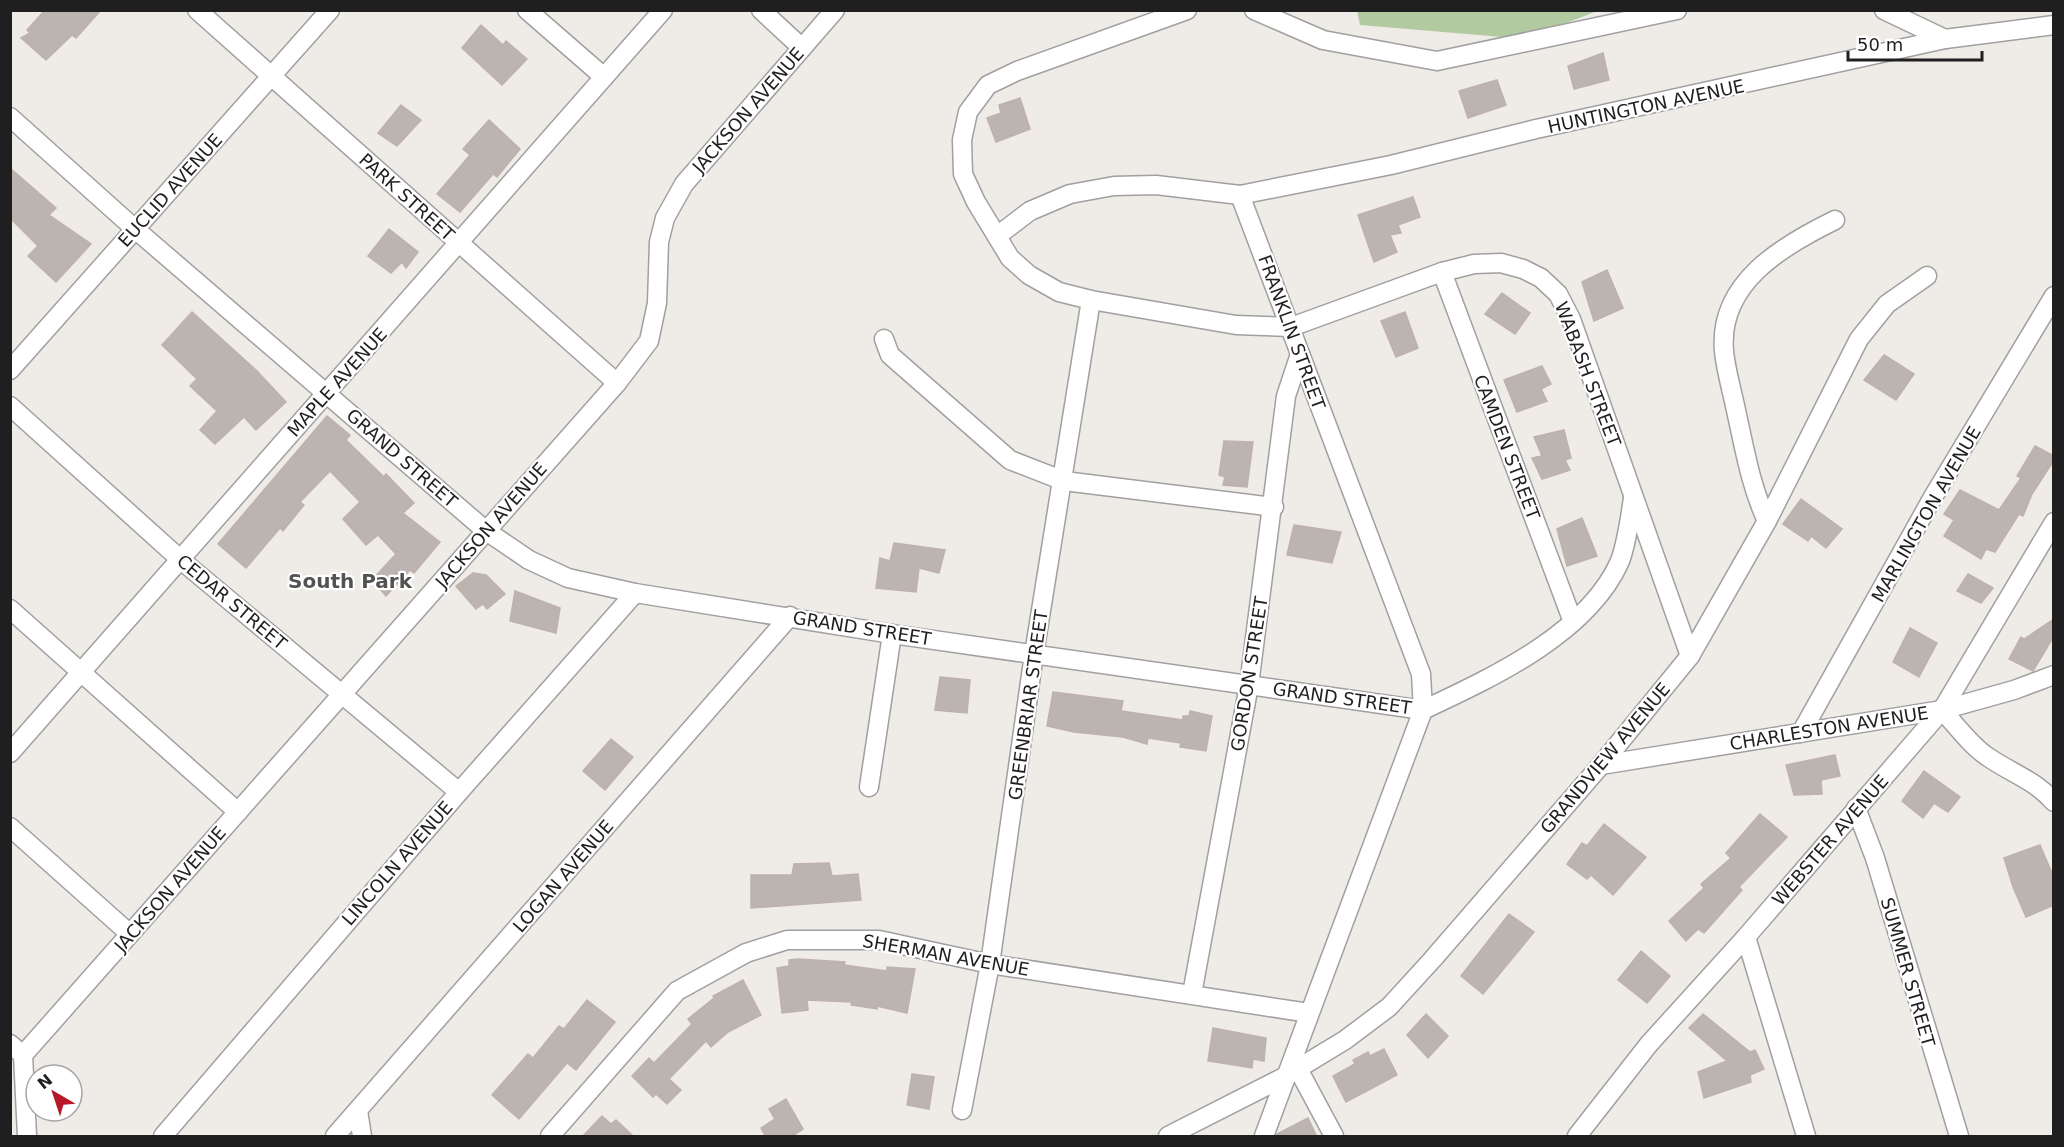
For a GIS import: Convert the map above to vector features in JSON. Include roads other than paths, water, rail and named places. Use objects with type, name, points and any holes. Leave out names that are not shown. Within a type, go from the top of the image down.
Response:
[{"type":"street","name":"PARK STREET","points":[[197,10],[617,382]]},
{"type":"street","name":"EUCLID AVENUE","points":[[10,370],[273,77],[330,10]]},
{"type":"street","points":[[527,10],[604,77]]},
{"type":"street","name":"MAPLE AVENUE","points":[[10,753],[182,560],[326,392],[460,245],[663,10]]},
{"type":"street","points":[[761,10],[802,48]]},
{"type":"street","name":"JACKSON AVENUE","points":[[17,1050],[130,934],[617,382],[649,341],[657,303],[659,242],[665,218],[684,184],[835,10]]},
{"type":"street","points":[[1187,10],[1017,71],[988,85],[968,112],[962,140],[963,174],[976,202],[1010,258],[1029,275],[1059,292],[1091,300],[1236,325],[1291,327]]},
{"type":"street","points":[[1254,10],[1323,40],[1437,61],[1677,10]]},
{"type":"street","points":[[1884,10],[1945,39]]},
{"type":"street","name":"HUNTINGTON AVENUE","points":[[1240,195],[1391,165],[1536,129],[1945,39],[2054,25]]},
{"type":"street","name":"GRAND STREET","points":[[10,117],[135,229],[485,530],[529,560],[568,578],[635,593],[892,634],[1423,710],[1264,1137]]},
{"type":"street","points":[[997,236],[1030,211],[1070,194],[1114,186],[1156,185],[1240,195]]},
{"type":"street","name":"FRANKLIN STREET","points":[[1240,195],[1421,674],[1423,710]]},
{"type":"street","points":[[1767,521],[1754,493],[1724,350],[1727,321],[1734,295],[1751,276],[1791,242],[1834,220]]},
{"type":"street","name":"WABASH STREET","points":[[1291,327],[1442,272],[1474,264],[1501,263],[1523,268],[1541,278],[1558,294],[1571,319],[1690,656]]},
{"type":"street","name":"CAMDEN STREET","points":[[1442,272],[1573,622]]},
{"type":"street","name":"GRANDVIEW AVENUE","points":[[1168,1137],[1345,1040],[1389,1007],[1601,765],[1690,656],[1767,521],[1859,339],[1887,304],[1927,276]]},
{"type":"street","name":"MARLINGTON AVENUE","points":[[1801,733],[1934,497],[2054,296]]},
{"type":"street","name":"GREENBRIAR STREET","points":[[962,1110],[990,964],[1034,654],[1064,481],[1091,300]]},
{"type":"street","points":[[884,339],[890,355],[1010,460],[1064,481],[1274,507]]},
{"type":"street","name":"GORDON STREET","points":[[1192,994],[1249,685],[1274,507],[1286,396],[1300,354]]},
{"type":"street","name":"CEDAR STREET","points":[[10,406],[182,560],[459,792]]},
{"type":"street","points":[[1423,710],[1523,658],[1573,622],[1602,592],[1620,560],[1633,496]]},
{"type":"street","name":"WEBSTER AVENUE","points":[[1580,1136],[1649,1044],[1746,937],[1942,710],[2054,522]]},
{"type":"street","name":"LINCOLN AVENUE","points":[[163,1137],[459,792],[635,593]]},
{"type":"street","points":[[10,609],[237,812]]},
{"type":"street","name":"LOGAN AVENUE","points":[[335,1137],[790,616]]},
{"type":"street","points":[[869,786],[892,634]]},
{"type":"street","name":"CHARLESTON AVENUE","points":[[1601,765],[1942,710],[2014,690],[2054,675]]},
{"type":"street","points":[[1942,710],[1987,757],[2015,771],[2044,791],[2054,802]]},
{"type":"street","name":"SUMMER STREET","points":[[1856,808],[1875,858],[1959,1137]]},
{"type":"street","points":[[10,827],[130,934]]},
{"type":"street","points":[[1746,937],[1806,1137]]},
{"type":"street","name":"SHERMAN AVENUE","points":[[550,1137],[676,991],[746,952],[787,940],[879,940],[990,964],[1309,1013]]},
{"type":"street","points":[[17,1050],[27,1137]]},
{"type":"street","points":[[1290,1072],[1334,1137]]},
{"type":"street","points":[[358,1111],[362,1137]]},
{"type":"district","name":"South Park","points":[[350,581]]}]
